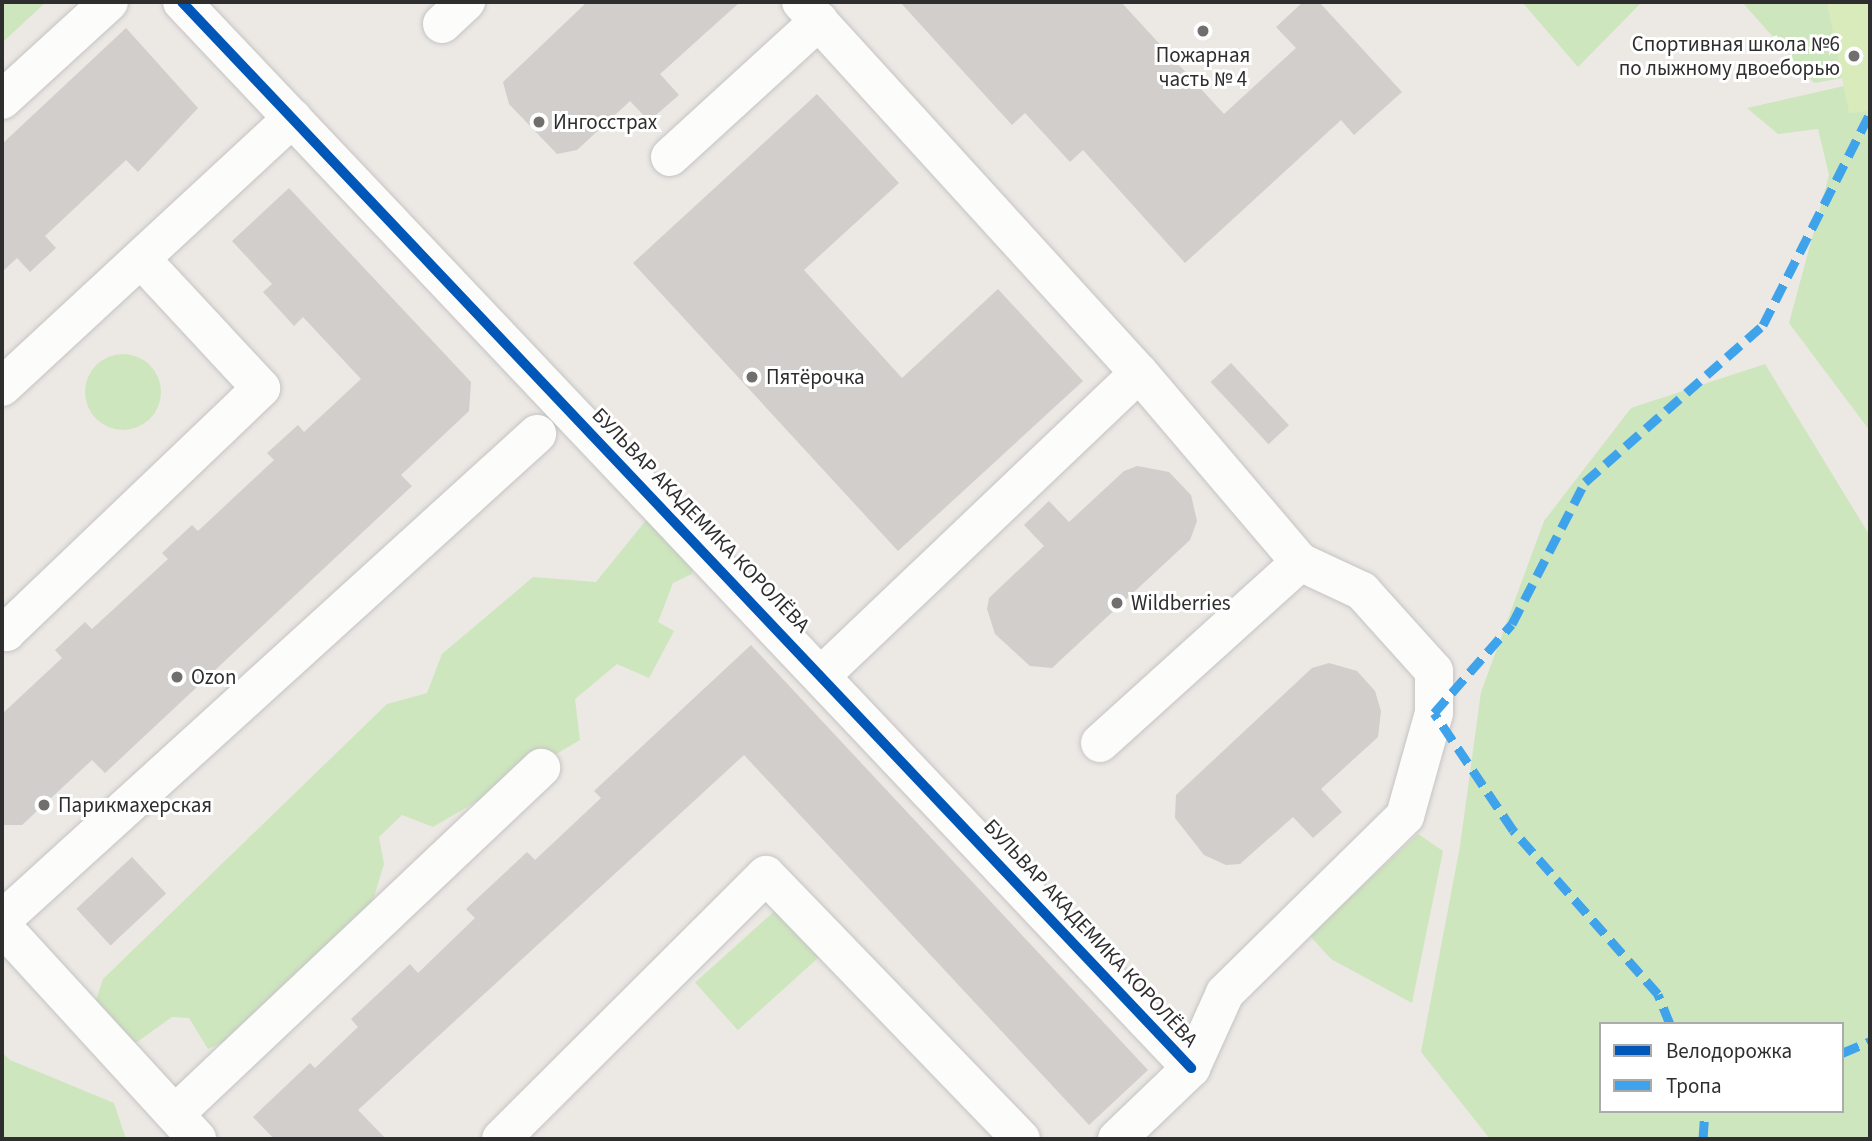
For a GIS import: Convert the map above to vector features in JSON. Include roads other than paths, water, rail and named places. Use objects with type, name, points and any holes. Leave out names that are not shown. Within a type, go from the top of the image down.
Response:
[{"type":"street","points":[[2,100],[109,2]]},
{"type":"street","name":"БУЛЬВАР АКАДЕМИКА КОРОЛЁВА","points":[[182,2],[822,675],[1191,1068]]},
{"type":"street","points":[[670,157],[810,11],[1139,373],[1300,562],[1362,591],[1434,671],[1434,713],[1405,816],[1225,993],[1191,1068],[1117,1139]]},
{"type":"street","points":[[2,387],[293,118]]},
{"type":"street","points":[[2,628],[6,632],[261,388],[141,259]]},
{"type":"street","points":[[822,675],[1139,373]]},
{"type":"street","points":[[2,920],[537,434]]},
{"type":"street","points":[[1100,743],[1300,562]]},
{"type":"street","points":[[2,926],[186,1127],[541,768]]},
{"type":"street","points":[[507,1138],[766,875],[1021,1139]]},
{"type":"place","name":"Пожарная часть № 4","points":[[1203,31]]},
{"type":"place","name":"Спортивная школа №6 по лыжному двоеборью","points":[[1854,56]]},
{"type":"place","name":"Ингосстрах","points":[[539,122]]},
{"type":"place","name":"Пятёрочка","points":[[752,377]]},
{"type":"place","name":"Wildberries","points":[[1117,603]]},
{"type":"place","name":"Ozon","points":[[177,677]]},
{"type":"place","name":"Парикмахерская","points":[[44,805]]}]
